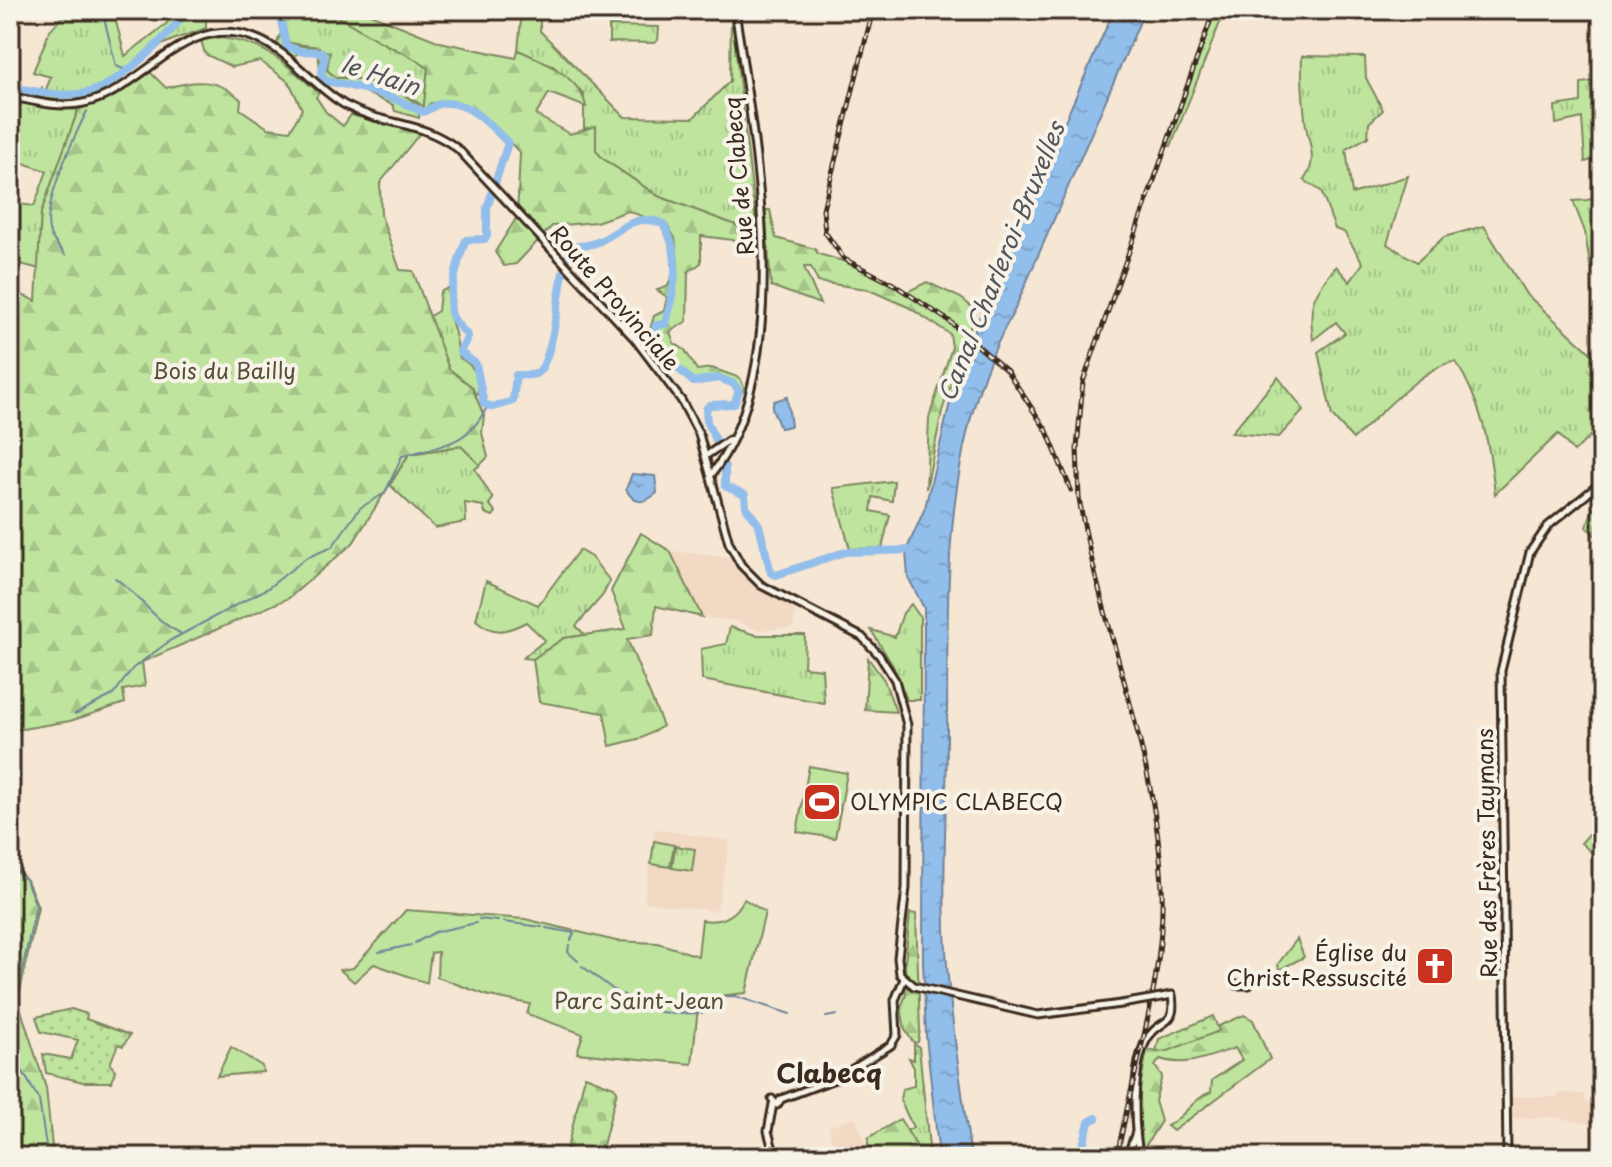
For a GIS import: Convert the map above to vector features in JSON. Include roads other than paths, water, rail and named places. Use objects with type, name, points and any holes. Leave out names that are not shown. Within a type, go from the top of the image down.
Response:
[{"type":"main road","name":"Rue de Clabecq","points":[[712,475],[735,434],[751,377],[759,326],[764,246],[761,194],[735,10]]},
{"type":"main road","name":"Route Provinciale","points":[[10,96],[59,105],[86,103],[113,92],[185,42],[230,32],[269,44],[346,105],[412,124],[447,140],[498,190],[634,338],[681,400],[707,455],[729,543],[741,565],[761,585],[862,637],[879,655],[895,680],[907,725],[906,888],[898,967],[904,979],[895,1000],[897,1035],[891,1045],[823,1085],[778,1103],[768,1131],[775,1157]]},
{"type":"main road","points":[[707,455],[724,446],[735,434]]},
{"type":"main road","name":"Rue des Frères Taymans","points":[[1507,1157],[1500,686],[1530,552],[1548,526],[1602,482]]},
{"type":"main road","points":[[904,979],[914,986],[1043,1015],[1172,995],[1173,1016],[1154,1031],[1145,1045],[1134,1105],[1139,1156]]},
{"type":"main road","points":[[1237,985],[1249,985]]},
{"type":"main road","points":[[1127,1157],[1136,1131]]},
{"type":"water","points":[[1114,10],[1145,10],[990,360],[973,410],[961,462],[949,568],[944,906],[952,1013],[971,1157],[939,1157],[926,1036],[923,960],[924,608],[908,577],[906,551],[925,508],[953,390],[983,307]]},
{"type":"water","points":[[787,397],[791,426],[780,428],[772,408],[774,401]]},
{"type":"water","points":[[632,474],[655,476],[657,493],[644,501],[632,498],[626,489]]},
{"type":"waterway","points":[[102,10],[116,66],[126,70]]},
{"type":"waterway","name":"le Hain","points":[[10,87],[69,95],[102,87],[130,69],[188,10]]},
{"type":"waterway","name":"le Hain","points":[[279,10],[286,46],[301,51],[322,52],[325,57],[321,74],[326,81],[376,92],[422,112],[442,103],[463,106],[480,116],[508,143],[487,208],[487,235],[485,239],[466,240],[452,289],[453,318],[468,336],[460,352],[476,364],[484,404],[493,407],[513,401],[516,375],[533,375],[541,369],[550,345],[563,273]]},
{"type":"waterway","name":"le Hain","points":[[42,87],[43,93]]},
{"type":"waterway","points":[[65,255],[50,234],[50,207],[60,172],[87,111]]},
{"type":"waterway","name":"le Hain","points":[[569,255],[577,246],[601,240],[629,224],[650,220],[663,224],[673,248],[675,272],[666,324],[656,325],[655,334],[666,356],[693,382],[719,378],[734,384],[739,391],[734,404],[710,405],[706,409],[707,423],[718,444]]},
{"type":"waterway","points":[[75,714],[113,695],[133,668],[171,640],[268,588],[306,558],[332,547],[360,508],[385,493],[402,456],[442,446],[463,436],[472,429],[488,405]]},
{"type":"waterway","name":"le Hain","points":[[725,467],[725,486],[745,495],[746,507],[759,525],[771,573],[776,575],[845,552],[913,550]]},
{"type":"waterway","points":[[115,578],[162,622],[180,633]]},
{"type":"waterway","points":[[10,866],[26,880],[36,906],[16,999],[10,1002]]},
{"type":"waterway","points":[[479,919],[498,921]]},
{"type":"waterway","points":[[504,922],[542,927]]},
{"type":"waterway","points":[[415,943],[435,932],[476,923]]},
{"type":"waterway","points":[[546,928],[574,933],[571,940]]},
{"type":"waterway","points":[[379,952],[411,945]]},
{"type":"waterway","points":[[569,945],[568,952],[578,961]]},
{"type":"waterway","points":[[582,966],[615,991]]},
{"type":"waterway","points":[[623,994],[650,1010],[670,1013],[702,1013],[707,998],[735,996],[790,1014]]},
{"type":"waterway","points":[[10,1004],[15,1053],[21,1054],[19,1065],[39,1100],[46,1146],[44,1157]]},
{"type":"waterway","points":[[826,1017],[837,1015]]},
{"type":"waterway","points":[[1080,1157],[1089,1122],[1096,1118]]},
{"type":"railway","points":[[873,10],[823,209],[825,232],[844,259],[893,284],[949,321],[1007,371],[1047,431],[1071,490]]},
{"type":"railway","points":[[1117,1157],[1153,990],[1162,923],[1162,889],[1158,839],[1140,741],[1101,596],[1079,498],[1077,448],[1083,382],[1214,10]]},
{"type":"place","name":"OLYMPIC CLABECQ","points":[[822,802]]},
{"type":"place","name":"Église du Christ-Ressuscité","points":[[1435,966]]},
{"type":"district","name":"Clabecq","points":[[829,1074]]},
{"type":"water label","name":"Canal Charleroi-Bruxelles","points":[[1002,262]]},
{"type":"park label","name":"Bois du Bailly","points":[[224,371]]},
{"type":"park label","name":"Parc Saint-Jean","points":[[639,1001]]}]
